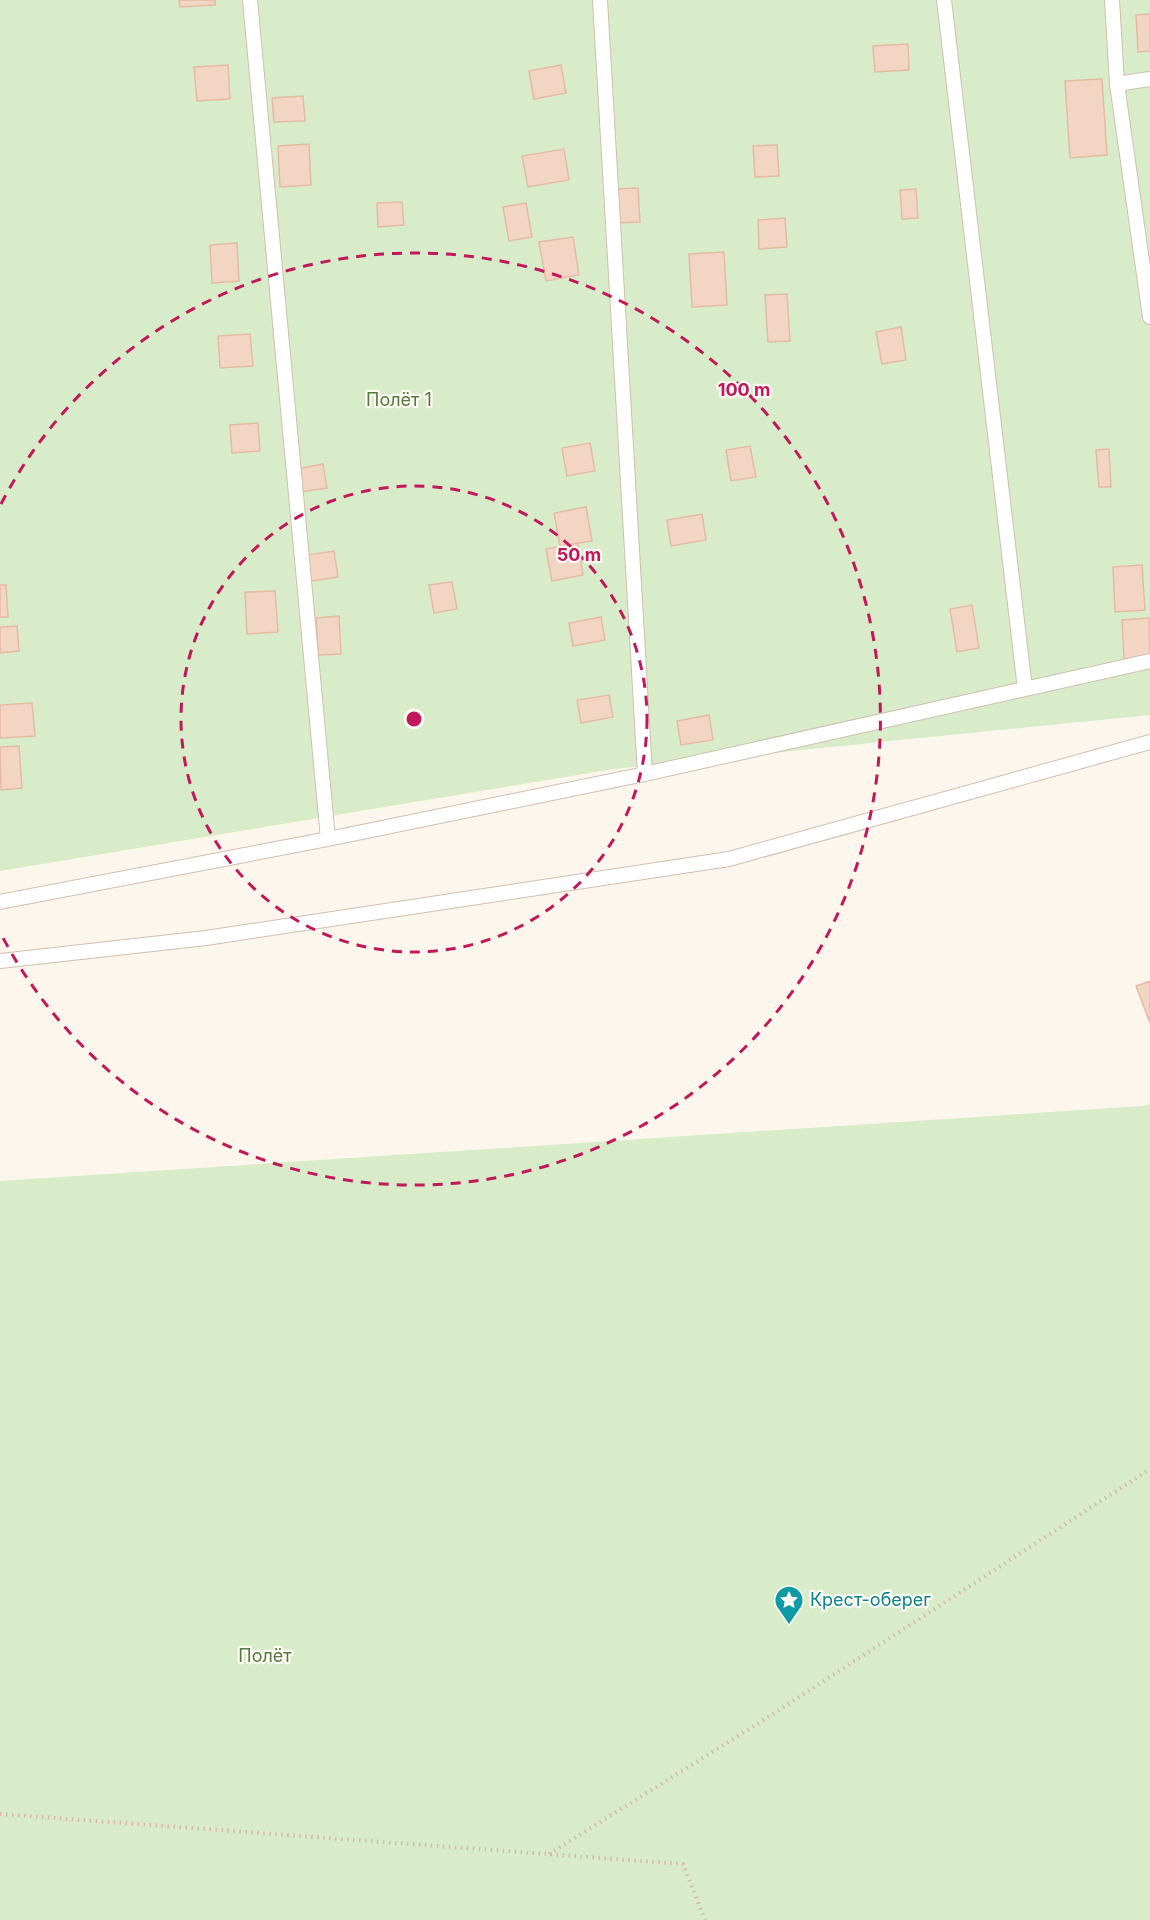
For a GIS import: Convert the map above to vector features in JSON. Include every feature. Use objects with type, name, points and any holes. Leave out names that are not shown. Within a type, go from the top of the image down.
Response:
[{"type":"lane","points":[[250,0],[328,839]]},
{"type":"lane","points":[[600,0],[645,774]]},
{"type":"lane","points":[[944,0],[1025,689]]},
{"type":"lane","points":[[1112,0],[1117,84],[1150,317]]},
{"type":"lane","points":[[1117,84],[1150,79]]},
{"type":"lane","points":[[0,902],[328,839],[645,774],[1150,661]]},
{"type":"lane","points":[[0,961],[206,938],[729,859],[1150,742]]},
{"type":"path","points":[[549,1854],[773,1714],[1150,1469]]},
{"type":"path","points":[[0,1814],[683,1864],[705,1920]]},
{"type":"green space","name":"Полёт 1","points":[[0,0],[1150,0],[1150,715],[614,769],[0,871]]},
{"type":"green space","name":"Полёт","points":[[1150,1104],[1150,1920],[0,1920],[0,1181]]},
{"type":"building","points":[[179,0],[215,0],[215,5],[180,7]]},
{"type":"building","points":[[1150,14],[1150,51],[1138,52],[1136,15]]},
{"type":"building","points":[[908,44],[909,70],[875,72],[873,46]]},
{"type":"building","points":[[228,65],[230,99],[197,101],[194,67]]},
{"type":"building","points":[[561,65],[566,93],[534,99],[529,71]]},
{"type":"building","points":[[1102,79],[1107,155],[1070,158],[1065,81]]},
{"type":"building","points":[[303,96],[305,121],[274,122],[272,98]]},
{"type":"building","points":[[309,144],[311,185],[280,187],[278,146]]},
{"type":"building","points":[[777,145],[779,176],[755,177],[753,146]]},
{"type":"building","points":[[564,149],[569,180],[528,187],[522,156]]},
{"type":"building","points":[[638,188],[640,222],[616,223],[614,189]]},
{"type":"building","points":[[916,189],[918,218],[902,219],[900,190]]},
{"type":"building","points":[[402,202],[404,225],[378,227],[377,203]]},
{"type":"building","points":[[526,203],[532,237],[509,241],[503,207]]},
{"type":"building","points":[[785,218],[787,247],[759,249],[758,220]]},
{"type":"building","points":[[573,237],[579,275],[546,281],[539,242]]},
{"type":"building","points":[[237,243],[239,281],[212,283],[210,245]]},
{"type":"building","points":[[724,252],[727,305],[692,307],[689,254]]},
{"type":"building","points":[[787,294],[790,341],[768,342],[765,295]]},
{"type":"building","points":[[901,327],[906,360],[882,364],[876,332]]},
{"type":"building","points":[[250,334],[253,366],[220,368],[218,336]]},
{"type":"building","points":[[258,423],[260,451],[232,453],[230,425]]},
{"type":"building","points":[[590,443],[595,471],[567,476],[562,448]]},
{"type":"building","points":[[750,446],[756,477],[731,481],[726,450]]},
{"type":"building","points":[[1109,449],[1111,487],[1099,487],[1096,450]]},
{"type":"building","points":[[323,464],[327,488],[300,492],[297,469]]},
{"type":"building","points":[[586,507],[592,541],[560,546],[554,513]]},
{"type":"building","points":[[702,514],[706,540],[671,546],[667,520]]},
{"type":"building","points":[[578,543],[583,575],[552,581],[546,549]]},
{"type":"building","points":[[334,551],[338,577],[306,582],[301,556]]},
{"type":"building","points":[[1142,565],[1145,610],[1115,612],[1113,567]]},
{"type":"building","points":[[452,582],[457,609],[434,613],[429,585]]},
{"type":"building","points":[[0,585],[6,585],[8,617],[0,617]]},
{"type":"building","points":[[275,591],[278,632],[247,634],[245,592]]},
{"type":"building","points":[[972,605],[979,648],[957,652],[950,609]]},
{"type":"building","points":[[339,616],[341,654],[318,655],[316,618]]},
{"type":"building","points":[[601,617],[605,640],[573,646],[569,623]]},
{"type":"building","points":[[1149,618],[1150,658],[1124,659],[1122,620]]},
{"type":"building","points":[[17,626],[19,651],[0,653],[0,627]]},
{"type":"building","points":[[609,695],[613,717],[581,723],[577,700]]},
{"type":"building","points":[[32,703],[35,736],[0,738],[0,705]]},
{"type":"building","points":[[709,715],[713,740],[681,745],[677,721]]},
{"type":"building","points":[[19,746],[22,788],[1,790],[0,747]]},
{"type":"building","points":[[1150,981],[1150,1023],[1136,986]]},
{"type":"place","name":"Крест-оберег","points":[[789,1626]]}]
